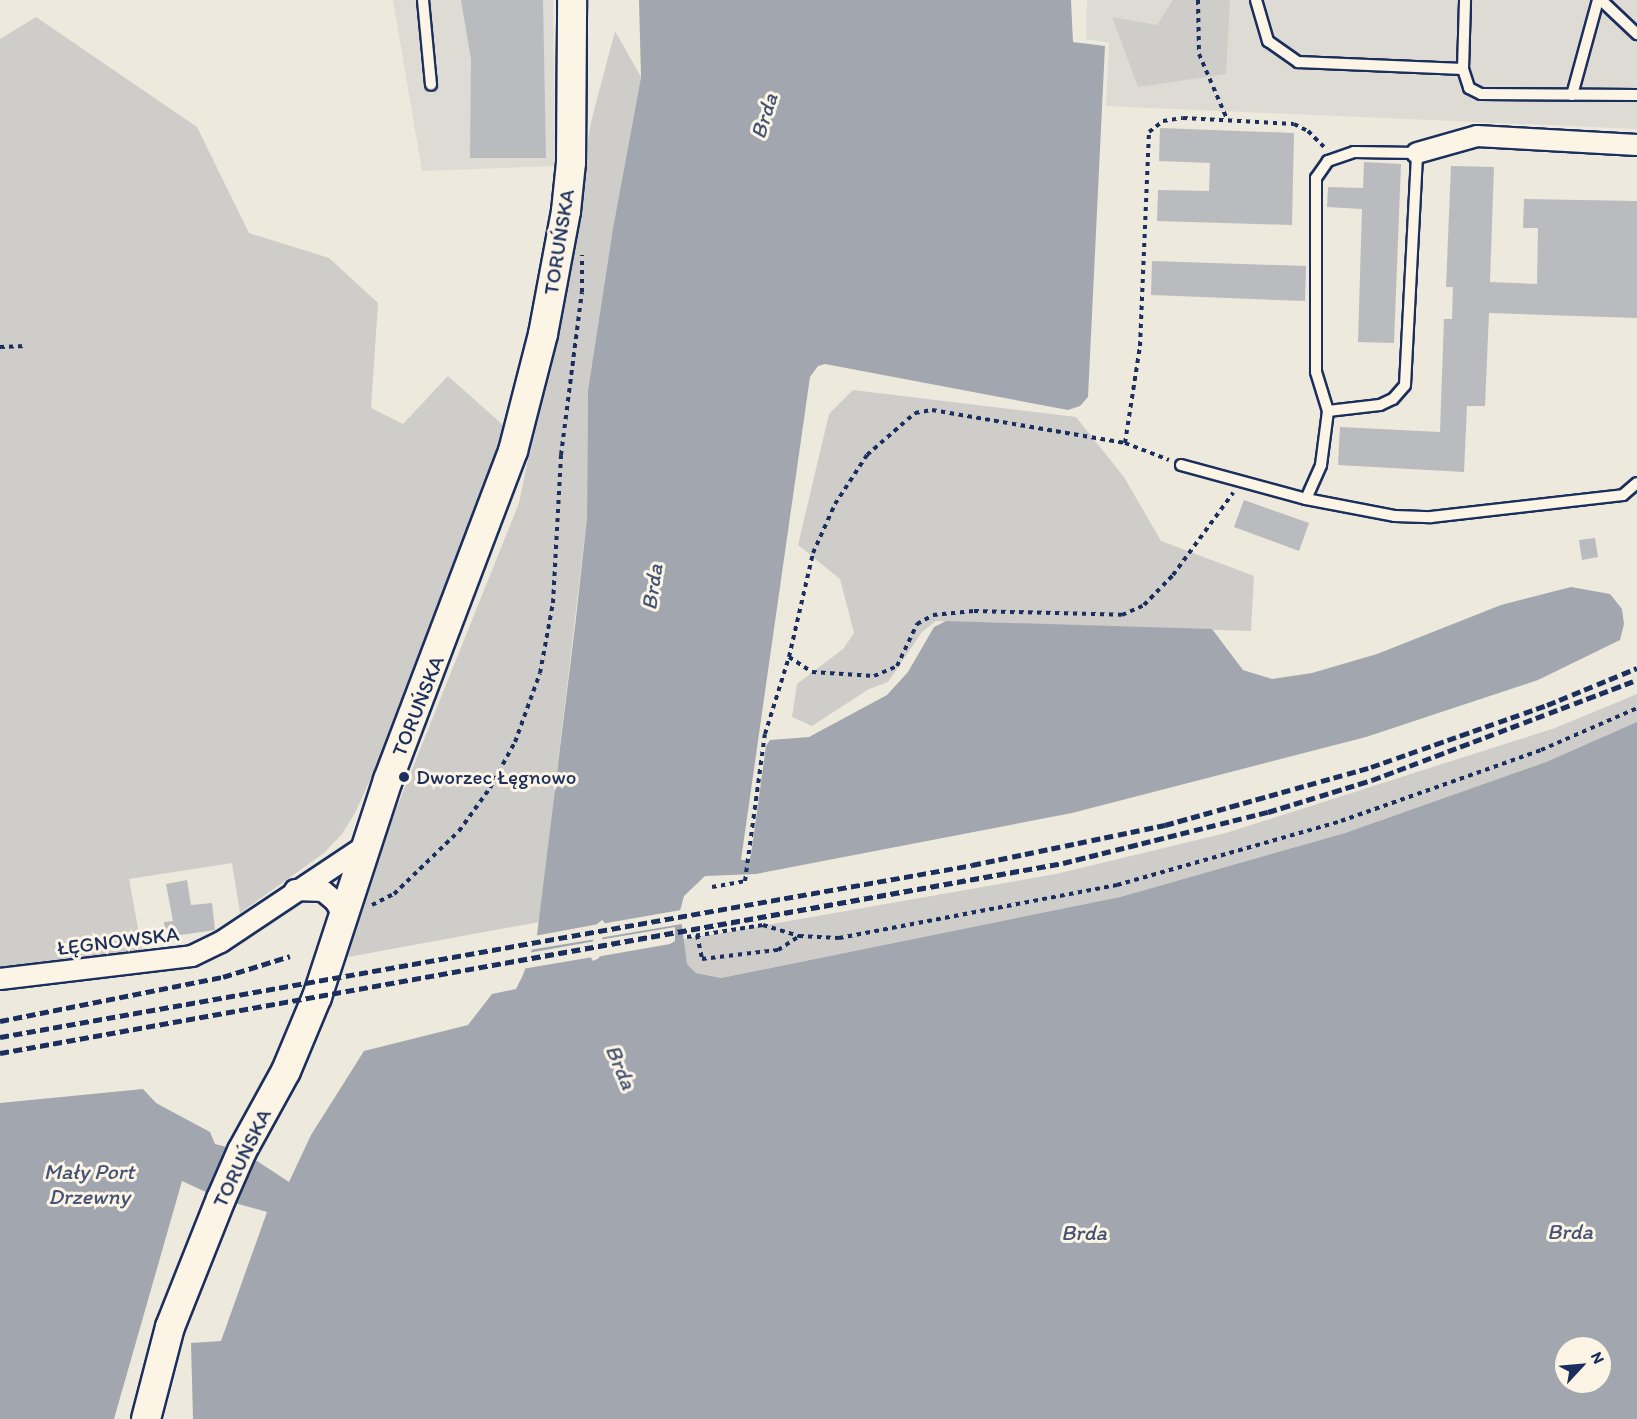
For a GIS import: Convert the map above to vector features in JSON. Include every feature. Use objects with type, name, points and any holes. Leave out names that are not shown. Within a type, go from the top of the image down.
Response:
[{"type":"street","name":"TORUŃSKA","points":[[146,1419],[170,1327],[221,1199],[242,1151],[286,1071],[323,980],[365,846],[493,512],[529,393],[566,212],[571,163],[572,0]]},
{"type":"street","points":[[1417,153],[1464,138],[1512,137],[1637,145]]},
{"type":"street","name":"ŁĘGNOWSKA","points":[[0,979],[192,956],[221,942],[365,846]]},
{"type":"street","points":[[295,891],[323,891],[336,901],[343,915]]},
{"type":"lane","points":[[423,0],[431,85]]},
{"type":"lane","points":[[1256,0],[1268,40],[1298,62],[1463,69]]},
{"type":"lane","points":[[1465,0],[1463,69],[1469,88],[1481,94],[1637,95]]},
{"type":"lane","points":[[1572,95],[1600,0],[1637,34]]},
{"type":"lane","points":[[1306,500],[1321,465],[1328,411],[1316,372],[1314,191],[1320,167],[1335,158],[1368,150],[1417,153],[1405,385],[1394,399],[1380,405],[1328,411]]},
{"type":"lane","points":[[1181,465],[1306,500],[1395,516],[1431,517],[1623,495],[1637,483]]},
{"type":"path","points":[[1198,0],[1199,54],[1227,119]]},
{"type":"path","points":[[1125,442],[1140,346],[1149,132],[1155,125],[1173,119],[1227,119],[1294,124],[1308,131],[1335,158]]},
{"type":"path","points":[[343,915],[394,894],[459,831],[490,789],[531,702],[548,642],[553,603],[561,455],[582,292],[584,261],[580,251]]},
{"type":"path","points":[[0,346],[26,346]]},
{"type":"path","points":[[712,887],[745,881],[765,734],[789,657],[813,553],[835,504],[867,455],[915,413],[932,410],[1125,442],[1181,465]]},
{"type":"path","points":[[789,657],[812,672],[874,675],[897,666],[917,624],[933,615],[974,611],[1122,615],[1144,605],[1173,575],[1240,483]]},
{"type":"path","points":[[687,937],[763,924],[799,936],[854,936],[1117,885],[1341,821],[1541,750],[1637,708]]},
{"type":"path","points":[[697,935],[702,959],[778,950],[799,936]]},
{"type":"shaded area","points":[[393,0],[553,0],[555,166],[422,171]]},
{"type":"shaded area","points":[[1087,0],[1637,0],[1637,129],[1106,106],[1109,43],[1086,39]]},
{"type":"shaded area","points":[[1173,0],[1230,0],[1226,74],[1138,87],[1112,17],[1157,25]]},
{"type":"shaded area","points":[[36,17],[197,127],[249,233],[329,258],[378,303],[371,408],[403,424],[448,376],[504,426],[421,668],[355,813],[342,834],[324,853],[240,913],[232,863],[129,879],[143,955],[0,971],[0,39]]},
{"type":"shaded area","points":[[615,31],[641,77],[613,228],[588,390],[587,518],[539,922],[348,957],[368,879],[519,503],[568,267],[591,122]]},
{"type":"shaded area","points":[[853,390],[1076,417],[1124,477],[1161,541],[1254,576],[1251,631],[936,621],[922,632],[888,682],[869,689],[812,726],[792,717],[797,684],[843,649],[854,633],[840,579],[798,545],[829,414]]},
{"type":"shaded area","points":[[1637,694],[1637,722],[1546,762],[1345,833],[1120,897],[721,978],[696,973],[687,964],[682,950],[681,940],[1056,874],[1226,833],[1555,728]]},
{"type":"water","points":[[639,0],[1071,0],[1073,42],[1105,46],[1088,397],[1080,406],[1068,410],[825,364],[818,366],[810,377],[741,860],[749,860],[751,855],[766,746],[770,740],[809,737],[887,695],[908,672],[934,627],[946,621],[1212,629],[1243,670],[1272,679],[1312,673],[1377,654],[1501,605],[1571,587],[1610,594],[1622,609],[1624,624],[1620,640],[1538,680],[1366,737],[1072,813],[756,874],[705,876],[684,896],[680,911],[687,964],[696,973],[721,978],[1120,897],[1345,833],[1546,762],[1637,722],[1637,1419],[193,1419],[191,1343],[221,1341],[267,1212],[221,1199],[182,1181],[114,1419],[0,1419],[0,1103],[143,1089],[156,1103],[210,1132],[215,1144],[242,1151],[289,1182],[311,1135],[364,1051],[468,1025],[492,994],[516,989],[537,935],[587,518],[588,390],[613,228],[641,77]],"holes":[[[602,920],[605,923],[599,958],[593,961],[590,956],[596,925]]]},
{"type":"pier","points":[[681,910],[682,924],[599,938],[601,924]]},
{"type":"pier","points":[[599,924],[596,939],[529,950],[534,936]]},
{"type":"pier","points":[[675,927],[675,941],[670,944],[596,957],[599,940]]},
{"type":"pier","points":[[596,941],[593,957],[522,969],[528,953]]},
{"type":"building","points":[[461,0],[543,0],[546,158],[470,158],[471,59]]},
{"type":"building","points":[[1160,128],[1294,133],[1292,225],[1157,221],[1158,190],[1209,191],[1210,163],[1159,161]]},
{"type":"building","points":[[1364,162],[1401,164],[1394,343],[1358,342],[1362,209],[1327,207],[1328,187],[1363,188]]},
{"type":"building","points":[[1451,166],[1494,167],[1490,282],[1537,284],[1538,228],[1523,228],[1524,199],[1637,201],[1637,318],[1489,313],[1485,406],[1467,406],[1464,472],[1338,465],[1340,427],[1440,432],[1444,319],[1452,319],[1453,287],[1446,287]]},
{"type":"building","points":[[1152,261],[1306,266],[1305,301],[1151,295]]},
{"type":"building","points":[[1244,500],[1309,523],[1299,551],[1234,527]]},
{"type":"building","points":[[1595,538],[1598,557],[1582,560],[1579,540]]},
{"type":"building","points":[[187,880],[191,905],[212,903],[215,930],[166,937],[164,922],[173,921],[166,884]]},
{"type":"railway","points":[[0,1037],[972,865],[1165,825],[1371,767],[1547,705],[1637,668]]},
{"type":"railway","points":[[0,1053],[1063,863],[1268,812],[1372,780],[1637,680]]},
{"type":"railway","points":[[0,1021],[223,977],[290,956]]},
{"type":"place","name":"Dworzec Łęgnowo","points":[[404,777]]},
{"type":"water label","name":"Brda","points":[[764,116]]},
{"type":"water label","name":"Brda","points":[[652,587]]},
{"type":"water label","name":"Brda","points":[[621,1067]]},
{"type":"water label","name":"Mały Port Drzewny","points":[[89,1184]]},
{"type":"water label","name":"Brda","points":[[1570,1232]]},
{"type":"water label","name":"Brda","points":[[1084,1233]]}]
